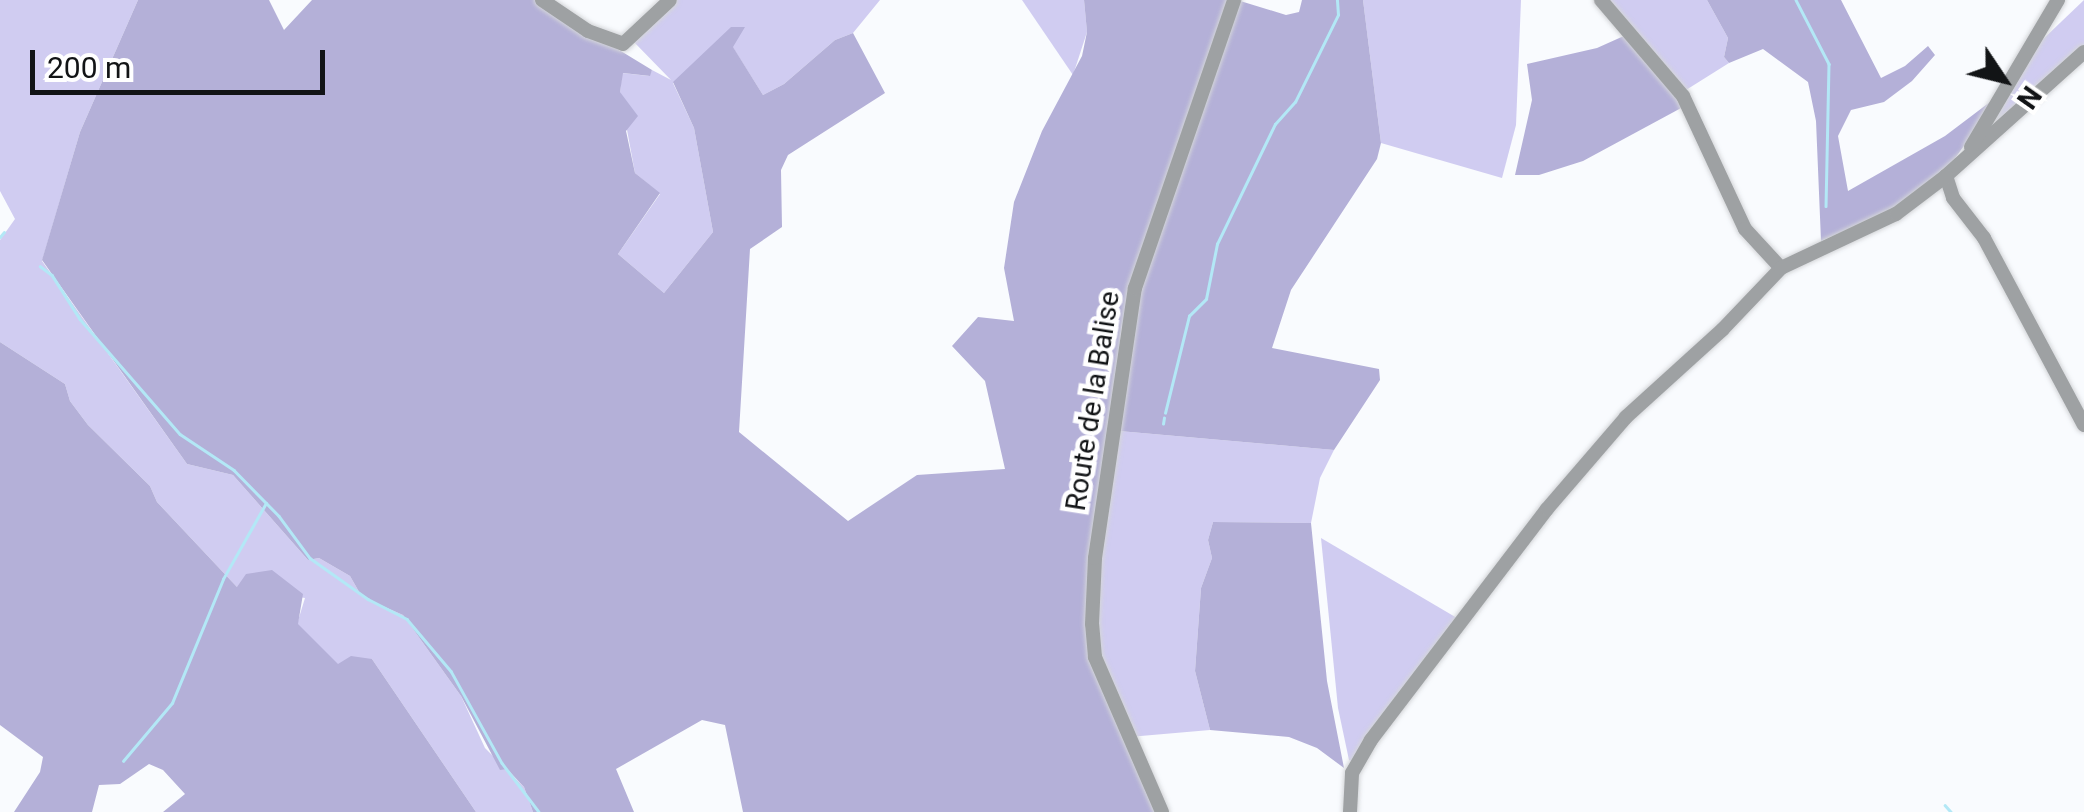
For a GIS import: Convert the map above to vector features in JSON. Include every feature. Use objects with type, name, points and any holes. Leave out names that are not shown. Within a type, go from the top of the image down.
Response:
[{"type":"street","points":[[542,0],[588,31],[623,44],[670,0]]},
{"type":"street","name":"Route de la Balise","points":[[1162,812],[1095,657],[1095,558],[1135,288],[1234,0]]},
{"type":"street","points":[[1601,0],[1683,96],[1746,229],[1781,268]]},
{"type":"street","points":[[1963,160],[2058,0]]},
{"type":"street","points":[[1350,812],[1352,773],[1371,740],[1547,509],[1639,404],[1722,330],[1781,268],[1896,214],[1946,176],[2084,52]]},
{"type":"street","points":[[1946,176],[1953,198],[1984,238],[2084,425]]},
{"type":"shaded area","points":[[0,0],[138,0],[80,132],[42,261],[187,464],[233,475],[308,560],[319,558],[350,576],[362,597],[403,615],[461,696],[485,748],[524,787],[533,812],[476,812],[372,659],[338,665],[297,624],[305,598],[237,587],[157,502],[150,486],[88,425],[70,401],[65,384],[0,342],[0,240],[15,219],[0,191]]},
{"type":"shaded area","points":[[138,0],[269,0],[284,30],[312,0],[537,0],[652,70],[650,76],[623,73],[620,92],[638,116],[626,131],[635,173],[660,193],[618,254],[664,293],[713,232],[694,128],[673,82],[731,27],[745,27],[733,47],[763,95],[784,84],[835,40],[853,33],[885,93],[788,155],[781,170],[782,227],[750,249],[739,432],[848,521],[917,475],[1005,469],[985,381],[952,346],[978,317],[1014,321],[1004,268],[1014,202],[1042,131],[1082,56],[1087,32],[1084,0],[1237,0],[1286,15],[1299,12],[1302,0],[1363,0],[1381,143],[1377,159],[1291,290],[1272,348],[1379,369],[1380,380],[1334,450],[1119,431],[1122,323],[1088,633],[1159,812],[743,812],[725,725],[702,720],[616,769],[634,812],[533,812],[524,787],[507,769],[500,770],[461,696],[403,615],[362,597],[350,576],[319,558],[308,560],[233,475],[187,464],[42,260],[80,132]]},
{"type":"shaded area","points":[[677,0],[880,0],[853,33],[835,40],[784,84],[763,95],[732,46],[744,27],[673,83],[694,128],[713,232],[664,293],[618,254],[660,194],[635,173],[620,92],[622,73],[649,76],[652,70],[671,80],[633,41]]},
{"type":"shaded area","points":[[1022,0],[1084,0],[1087,32],[1073,75]]},
{"type":"shaded area","points":[[1363,0],[1521,0],[1516,125],[1502,178],[1381,143]]},
{"type":"shaded area","points":[[1607,0],[1707,0],[1728,38],[1724,57],[1729,63],[1686,90]]},
{"type":"shaded area","points":[[1707,0],[1841,0],[1881,78],[1905,66],[1928,46],[1935,55],[1912,81],[1884,102],[1851,110],[1838,136],[1848,191],[1945,136],[1990,102],[1992,107],[1948,168],[1897,208],[1821,241],[1816,121],[1808,82],[1763,49],[1729,63],[1724,57],[1728,38]]},
{"type":"shaded area","points":[[2084,0],[2084,48],[1975,146],[2039,43]]},
{"type":"shaded area","points":[[1626,35],[1683,107],[1583,161],[1539,175],[1515,175],[1532,100],[1527,64],[1597,48]]},
{"type":"shaded area","points":[[0,342],[65,384],[70,401],[88,425],[150,486],[157,502],[237,587],[246,574],[272,570],[303,594],[298,624],[338,664],[351,656],[372,659],[476,812],[163,812],[185,794],[163,770],[149,764],[120,784],[99,785],[92,812],[14,812],[40,772],[43,757],[0,725]]},
{"type":"shaded area","points":[[1119,431],[1334,450],[1320,478],[1311,523],[1213,522],[1208,540],[1212,558],[1201,588],[1195,671],[1210,730],[1129,737],[1097,649],[1100,535]]},
{"type":"shaded area","points":[[1213,522],[1311,523],[1327,681],[1344,768],[1317,748],[1289,737],[1210,730],[1195,671],[1201,588],[1212,558],[1208,540]]},
{"type":"shaded area","points":[[1321,538],[1457,618],[1353,762],[1349,760],[1338,708]]},
{"type":"waterway","points":[[1165,413],[1189,316],[1206,299],[1217,244],[1275,124],[1295,102],[1338,15],[1337,0]]},
{"type":"waterway","points":[[1796,0],[1829,64],[1826,206]]},
{"type":"waterway","points":[[0,237],[4,232]]},
{"type":"waterway","points":[[40,266],[52,275],[80,319],[180,434],[234,470],[279,516],[310,558],[368,599],[407,619],[451,671],[502,763],[539,812]]},
{"type":"waterway","points":[[1163,424],[1164,418]]},
{"type":"waterway","points":[[123,761],[172,703],[223,579],[266,503]]},
{"type":"waterway","points":[[1945,805],[1951,812]]}]
